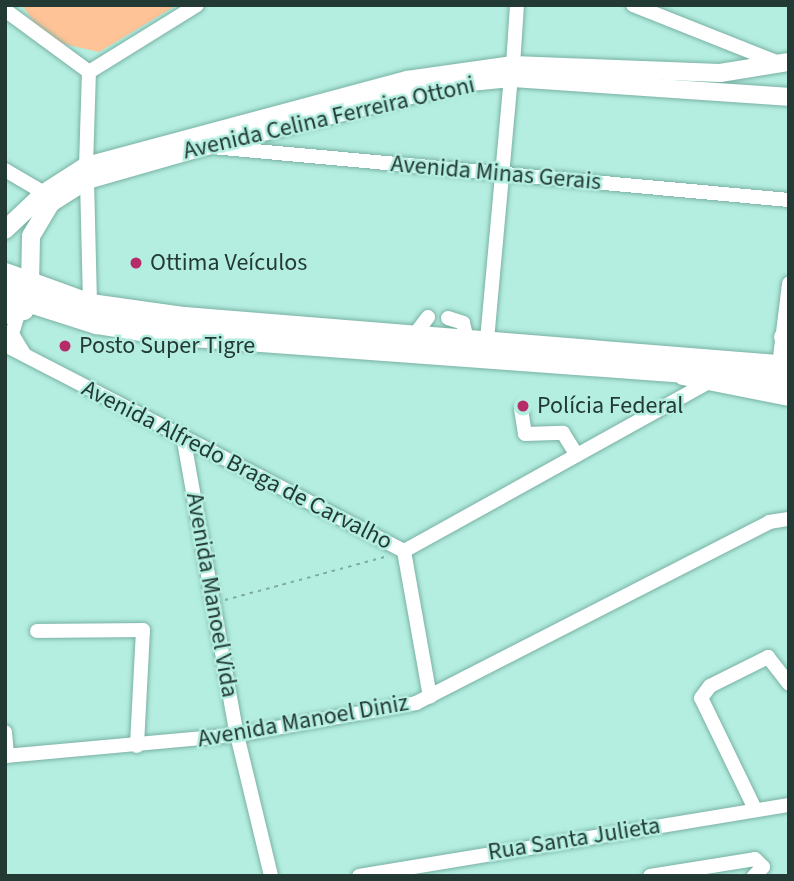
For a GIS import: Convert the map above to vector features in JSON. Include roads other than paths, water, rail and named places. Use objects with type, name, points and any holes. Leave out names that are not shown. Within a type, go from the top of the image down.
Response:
[{"type":"highway","points":[[5,273],[20,303]]},
{"type":"highway","points":[[5,294],[20,303],[165,334],[789,379]]},
{"type":"highway","points":[[20,303],[90,304],[413,337],[477,339],[743,360],[786,360]]},
{"type":"main road","name":"Avenida Celina Ferreira Ottoni","points":[[5,230],[44,192],[86,173],[407,80],[512,71],[720,73],[785,63]]},
{"type":"main road","name":"Avenida Celina Ferreira Ottoni","points":[[20,303],[37,219],[86,173],[512,71],[789,97]]},
{"type":"main road","points":[[669,371],[705,384],[789,397]]},
{"type":"street","points":[[89,72],[197,5]]},
{"type":"street","points":[[477,339],[503,174],[517,5]]},
{"type":"street","points":[[633,5],[785,63]]},
{"type":"street","points":[[5,10],[89,72]]},
{"type":"street","points":[[89,72],[86,173],[90,304]]},
{"type":"street","name":"Avenida Minas Gerais","points":[[203,147],[789,200]]},
{"type":"street","points":[[5,170],[44,192]]},
{"type":"street","points":[[786,360],[789,284]]},
{"type":"street","points":[[20,303],[12,334],[25,355]]},
{"type":"street","points":[[413,337],[428,317]]},
{"type":"street","points":[[448,318],[463,323],[477,339]]},
{"type":"street","name":"Avenida Alfredo Braga de Carvalho","points":[[5,345],[404,551],[705,384]]},
{"type":"street","points":[[521,409],[525,434],[563,433],[577,455]]},
{"type":"street","name":"Avenida Manoel Vida","points":[[183,436],[237,735],[271,876]]},
{"type":"street","name":"Avenida Manoel Diniz","points":[[6,756],[237,735],[430,697],[769,522],[789,519]]},
{"type":"street","points":[[404,551],[430,697]]},
{"type":"street","points":[[37,631],[143,630],[137,746]]},
{"type":"street","points":[[755,809],[701,698],[710,686],[768,657],[789,684]]},
{"type":"street","points":[[5,732],[6,756]]},
{"type":"street","name":"Rua Santa Julieta","points":[[359,876],[447,859],[755,809],[788,806]]},
{"type":"street","points":[[447,859],[449,876]]},
{"type":"street","points":[[650,876],[755,859],[763,867],[754,876]]},
{"type":"place","name":"Ottima Veículos","points":[[136,263]]},
{"type":"place","name":"Posto Super Tigre","points":[[65,346]]},
{"type":"place","name":"Polícia Federal","points":[[523,406]]}]
